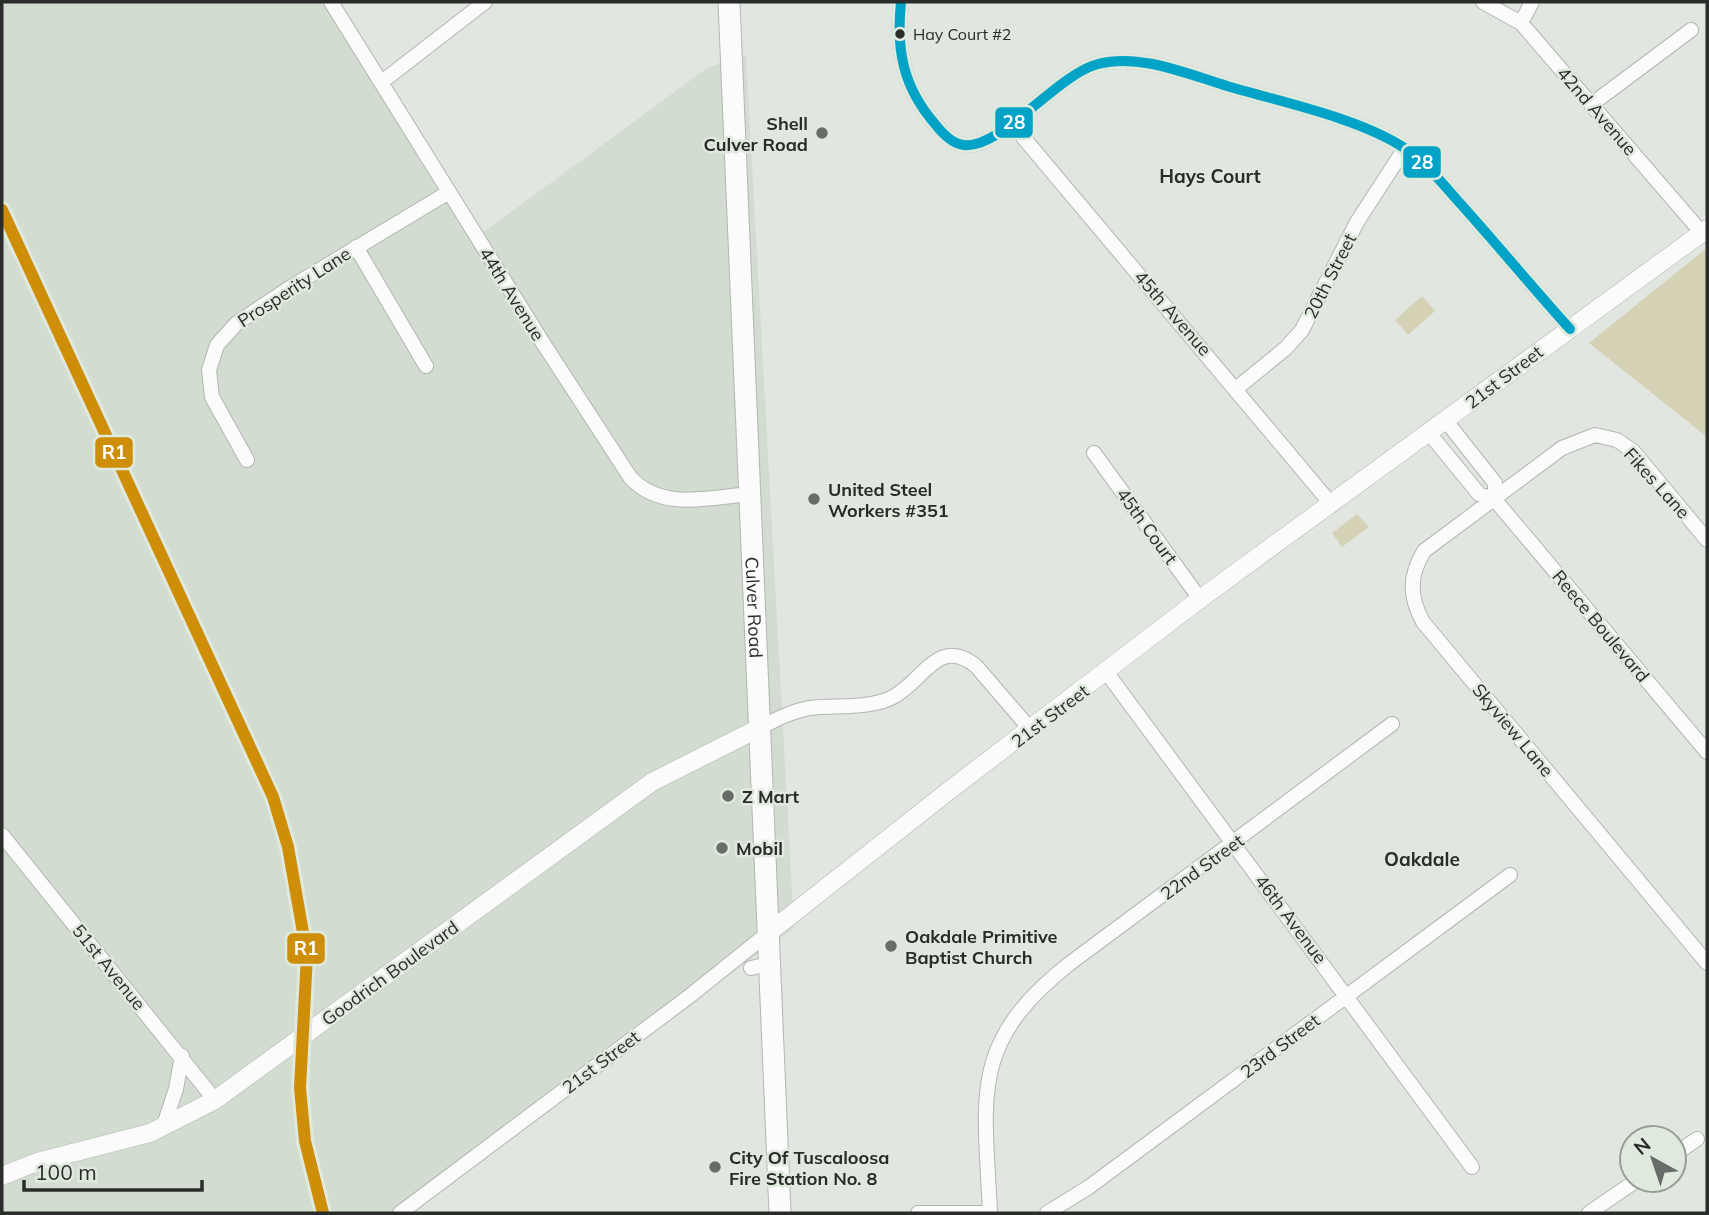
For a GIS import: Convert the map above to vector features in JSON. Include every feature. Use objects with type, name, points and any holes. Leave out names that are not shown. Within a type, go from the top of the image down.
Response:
[{"type":"main road","name":"Culver Road","points":[[729,2],[767,934],[760,966],[780,1213]]},
{"type":"street","name":"44th Avenue","points":[[331,2],[590,417],[640,488],[668,499],[749,494]]},
{"type":"street","points":[[383,82],[485,2]]},
{"type":"street","points":[[901,2],[898,42],[908,84],[922,109],[940,130],[963,145],[977,144],[1012,124],[1062,83],[1094,65],[1136,62],[1330,117],[1371,131],[1405,148],[1433,173],[1570,329]]},
{"type":"street","name":"42nd Avenue","points":[[1483,2],[1521,23],[1705,231]]},
{"type":"street","points":[[1521,23],[1532,2]]},
{"type":"street","points":[[1592,104],[1691,30]]},
{"type":"street","name":"45th Avenue","points":[[1012,124],[1237,388],[1332,505]]},
{"type":"street","name":"20th Street","points":[[1237,388],[1286,348],[1302,330],[1357,222],[1405,148]]},
{"type":"street","name":"Prosperity Lane","points":[[247,460],[212,397],[209,370],[217,345],[237,323],[449,192]]},
{"type":"street","name":"21st Street","points":[[400,1213],[691,995],[951,789],[1200,600],[1705,231]]},
{"type":"street","points":[[356,247],[426,366]]},
{"type":"street","name":"Reece Boulevard","points":[[1446,421],[1495,483],[1495,500]]},
{"type":"street","name":"Reece Boulevard","points":[[1429,433],[1479,494],[1495,500],[1707,752]]},
{"type":"street","name":"Fikes Lane","points":[[1495,500],[1562,448],[1595,435],[1617,440],[1633,451],[1707,540]]},
{"type":"street","name":"45th Court","points":[[1094,453],[1200,600]]},
{"type":"street","name":"Skyview Lane","points":[[1495,500],[1424,551],[1412,578],[1411,591],[1415,608],[1423,622],[1707,963]]},
{"type":"street","points":[[759,727],[806,709],[878,703],[893,697],[934,661],[949,654],[967,658],[976,666],[1031,730]]},
{"type":"street","name":"46th Avenue","points":[[1107,673],[1348,995],[1472,1167]]},
{"type":"street","name":"22nd Street","points":[[990,1213],[986,1095],[995,1053],[1016,1014],[1035,991],[1069,964],[1392,724]]},
{"type":"street","name":"Goodrich Boulevard","points":[[2,1176],[37,1162],[122,1143],[163,1128],[215,1100],[652,782],[759,727]]},
{"type":"street","name":"51st Avenue","points":[[2,835],[215,1100]]},
{"type":"street","name":"23rd Street","points":[[1047,1213],[1068,1208],[1510,875]]},
{"type":"street","points":[[163,1128],[176,1089],[182,1056]]},
{"type":"street","points":[[1688,1145],[1697,1139]]},
{"type":"street","points":[[1589,1213],[1618,1193]]},
{"type":"street","points":[[918,1213],[981,1213]]},
{"type":"shaded area","points":[[2,2],[327,2],[477,237],[707,68],[746,55],[794,928],[401,1213],[2,1213]]},
{"type":"shaded area","points":[[1707,248],[1707,437],[1589,343]]},
{"type":"shaded area","points":[[1422,296],[1435,311],[1408,335],[1395,320]]},
{"type":"shaded area","points":[[1357,514],[1369,527],[1342,547],[1332,533]]},
{"type":"transit line","name":"28","points":[[901,2],[901,52],[909,82],[924,110],[955,143],[979,143],[995,136],[1082,71],[1114,61],[1163,66],[1320,112],[1387,138],[1420,160],[1570,329]]},
{"type":"transit line","name":"R1","points":[[2,210],[273,797],[288,847],[307,955],[300,1088],[305,1141],[323,1213]]},
{"type":"place","name":"Hay Court #2","points":[[900,34]]},
{"type":"place","name":"Shell Culver Road","points":[[822,133]]},
{"type":"place","name":"United Steel Workers #351","points":[[814,499]]},
{"type":"place","name":"Z Mart","points":[[728,796]]},
{"type":"place","name":"Mobil","points":[[722,848]]},
{"type":"place","name":"Oakdale Primitive Baptist Church","points":[[891,946]]},
{"type":"place","name":"City Of Tuscaloosa Fire Station No. 8","points":[[715,1167]]},
{"type":"district","name":"Hays Court","points":[[1210,176]]},
{"type":"district","name":"Oakdale","points":[[1422,859]]}]
